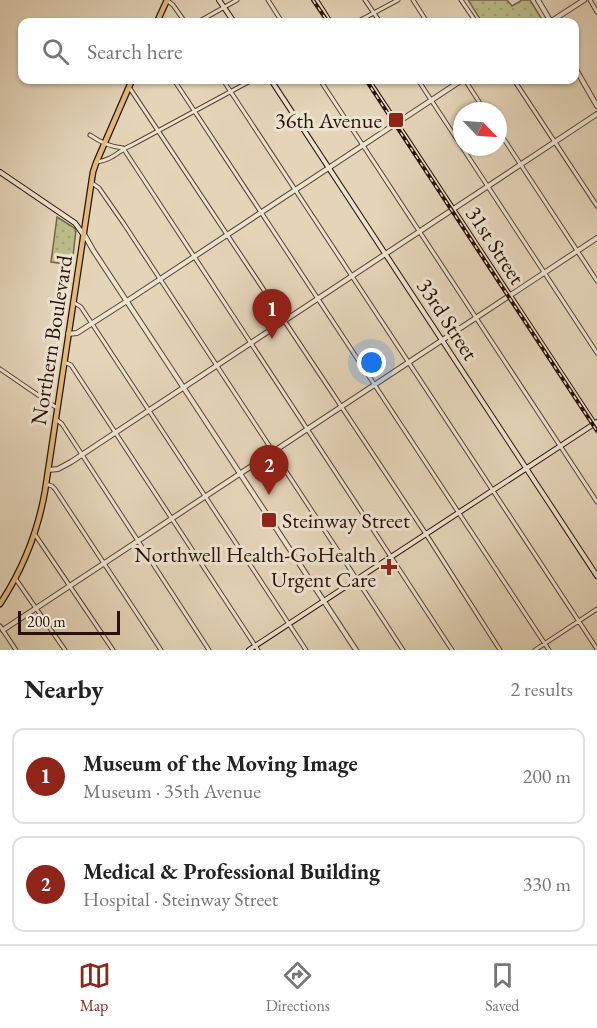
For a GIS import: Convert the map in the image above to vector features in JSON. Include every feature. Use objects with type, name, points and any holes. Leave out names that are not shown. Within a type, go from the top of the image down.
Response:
[{"type":"main road","points":[[159,18],[167,0]]},
{"type":"main road","name":"Northern Boulevard","points":[[0,604],[28,553],[42,506],[91,182],[104,143],[130,84]]},
{"type":"street","points":[[167,0],[182,18]]},
{"type":"street","points":[[219,0],[231,18]]},
{"type":"street","points":[[205,18],[237,0]]},
{"type":"street","points":[[268,0],[279,18]]},
{"type":"street","points":[[315,0],[327,18]]},
{"type":"street","points":[[365,0],[377,18]]},
{"type":"street","points":[[365,18],[398,0]]},
{"type":"street","points":[[412,0],[424,18]]},
{"type":"street","points":[[461,0],[473,18]]},
{"type":"street","points":[[538,0],[549,18]]},
{"type":"street","points":[[557,18],[584,0]]},
{"type":"street","points":[[590,0],[597,12]]},
{"type":"street","points":[[579,75],[597,106]]},
{"type":"street","points":[[177,84],[549,650]]},
{"type":"street","points":[[226,84],[597,649]]},
{"type":"street","points":[[90,135],[115,147],[130,146],[244,84]]},
{"type":"street","name":"33rd Street","points":[[275,84],[597,576]]},
{"type":"street","points":[[323,84],[597,502]]},
{"type":"street","name":"31st Street","points":[[371,84],[596,424]]},
{"type":"street","points":[[421,84],[597,353]]},
{"type":"street","points":[[68,334],[77,333],[127,301],[457,84]]},
{"type":"street","points":[[467,84],[479,102]]},
{"type":"street","points":[[517,84],[597,206]]},
{"type":"street","points":[[129,87],[426,534],[500,650]]},
{"type":"street","points":[[48,470],[62,467],[597,114]]},
{"type":"street","points":[[507,144],[597,280]]},
{"type":"street","points":[[96,163],[118,154],[123,148]]},
{"type":"street","points":[[123,148],[452,650]]},
{"type":"street","points":[[0,172],[61,213],[77,225],[84,234],[356,650]]},
{"type":"street","points":[[91,182],[99,188],[160,279],[403,650]]},
{"type":"street","points":[[16,650],[1,630],[597,238]]},
{"type":"street","points":[[73,302],[81,307],[92,323],[306,650]]},
{"type":"street","points":[[64,362],[71,365],[257,648]]},
{"type":"street","points":[[0,369],[57,408]]},
{"type":"street","points":[[55,419],[62,424],[209,650]]},
{"type":"street","points":[[249,650],[257,648],[357,579],[596,424]]},
{"type":"street","points":[[46,484],[53,487],[161,650]]},
{"type":"street","points":[[34,533],[113,650]]},
{"type":"street","points":[[15,578],[65,650]]},
{"type":"street","points":[[535,650],[597,609]]},
{"type":"green space","points":[[468,0],[507,0],[512,6],[522,0],[530,0],[541,18],[479,18]]},
{"type":"green space","points":[[57,217],[76,230],[72,265],[51,262]]},
{"type":"railway","points":[[313,0],[325,18]]},
{"type":"railway","points":[[369,84],[597,431]]},
{"type":"place","name":"36th Avenue","points":[[396,120]]},
{"type":"place","name":"Museum of the Moving Image","points":[[272,339]]},
{"type":"place","name":"Medical & Professional Building","points":[[269,495]]},
{"type":"place","name":"Steinway Street","points":[[269,520]]},
{"type":"place","name":"Northwell Health-GoHealth Urgent Care","points":[[389,567]]}]
